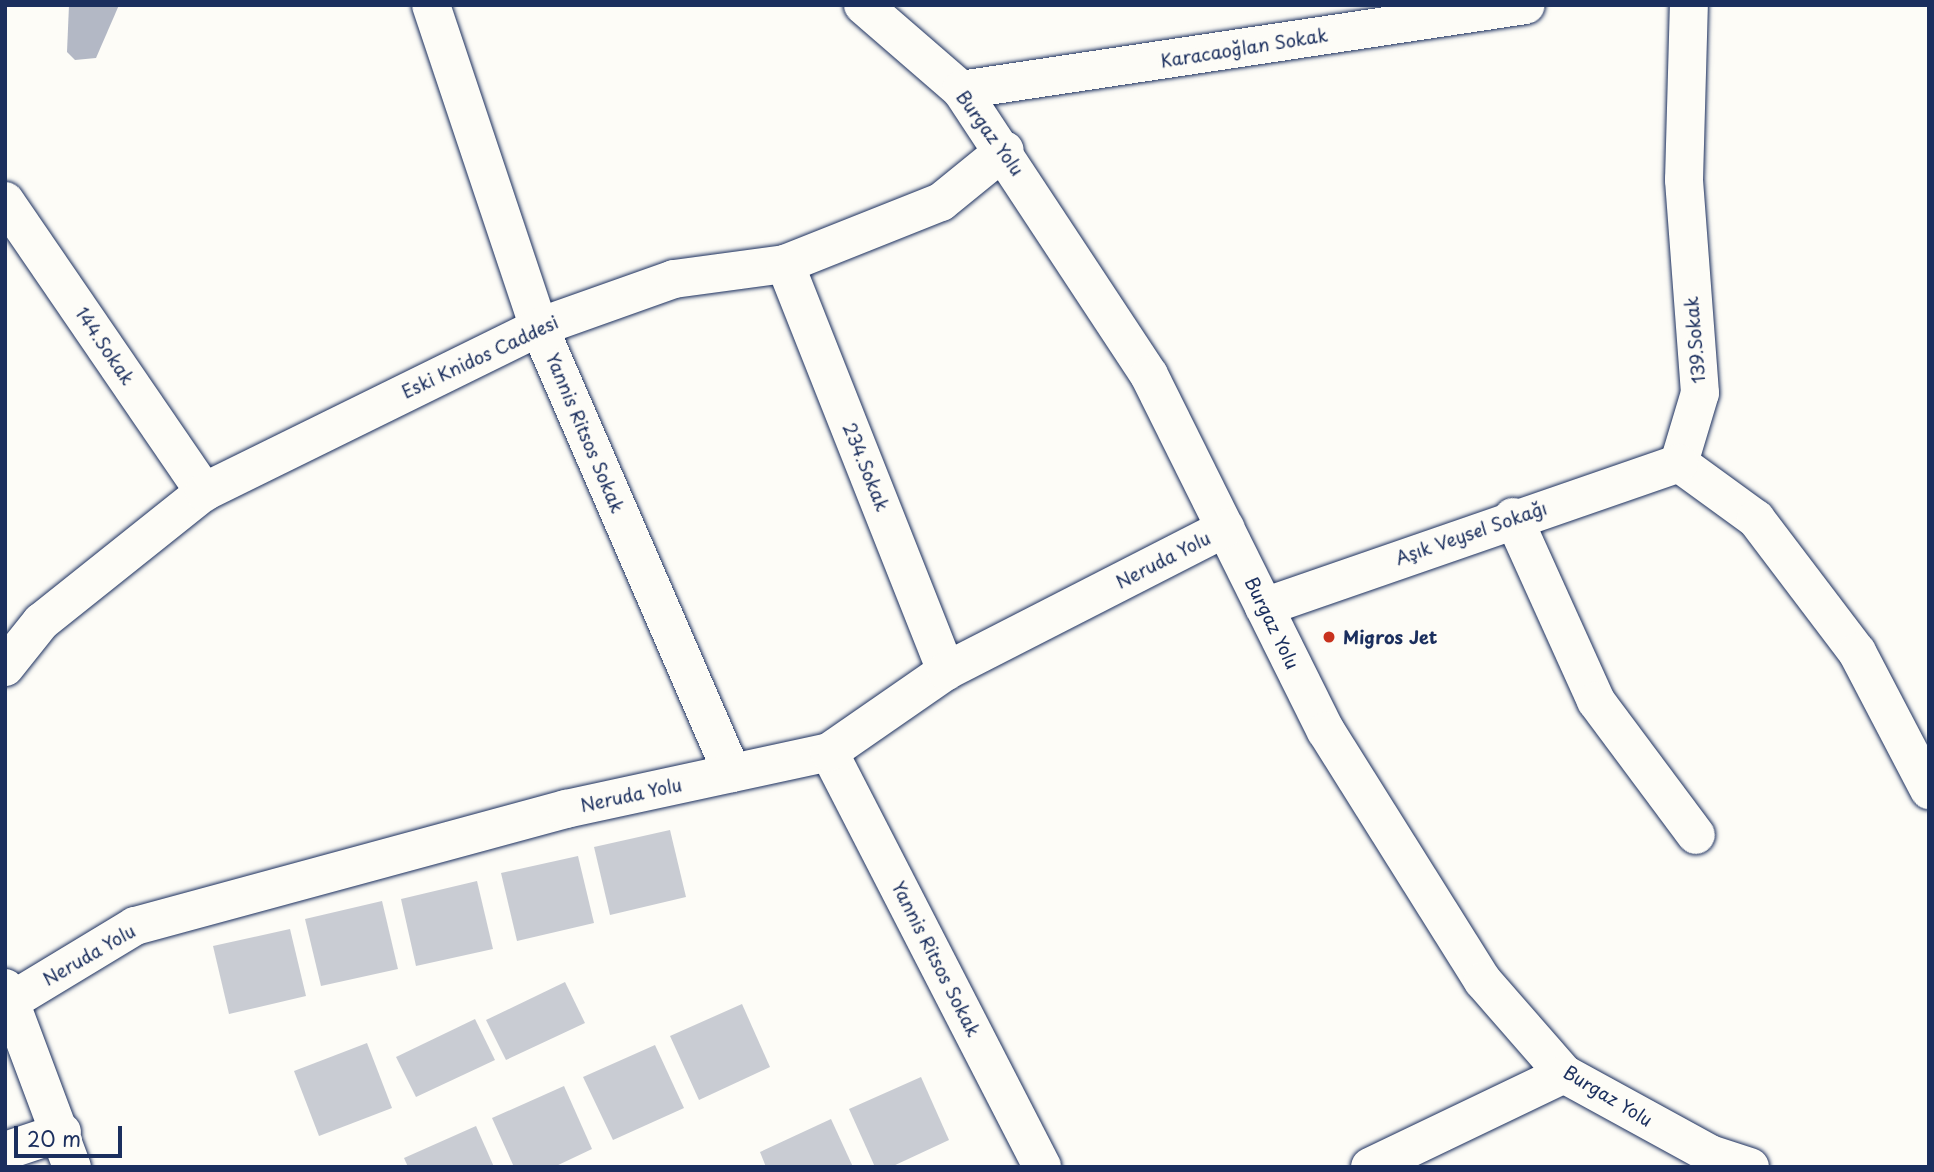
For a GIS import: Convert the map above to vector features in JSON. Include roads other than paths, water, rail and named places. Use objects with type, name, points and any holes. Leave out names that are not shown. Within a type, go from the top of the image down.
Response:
[{"type":"street","name":"Yannis Ritsos Sokak","points":[[431,5],[539,327],[732,773]]},
{"type":"street","name":"Burgaz Yolu","points":[[863,5],[961,90],[1005,150],[1149,375],[1326,732],[1483,981],[1564,1074],[1712,1161],[1750,1167]]},
{"type":"street","name":"Karacaoğlan Sokak","points":[[961,90],[1526,5]]},
{"type":"street","name":"139.Sokak","points":[[1679,463],[1700,393],[1684,180],[1689,5]]},
{"type":"street","name":"Eski Knidos Caddesi","points":[[5,667],[41,622],[204,492],[539,327],[674,279],[785,264],[941,202],[1005,150]]},
{"type":"street","name":"144.Sokak","points":[[5,201],[204,492]]},
{"type":"street","name":"234.Sokak","points":[[785,264],[946,671]]},
{"type":"street","name":"Aşık Veysel Sokağı","points":[[1264,607],[1513,517],[1679,463]]},
{"type":"street","points":[[1679,463],[1756,519],[1857,652],[1929,790]]},
{"type":"street","points":[[1513,517],[1596,701],[1696,835]]},
{"type":"street","name":"Neruda Yolu","points":[[8,995],[135,926],[566,809],[829,752],[946,671],[1225,528]]},
{"type":"street","name":"Yannis Ritsos Sokak","points":[[829,752],[1042,1167]]},
{"type":"street","points":[[5,1151],[67,1149],[8,995]]},
{"type":"street","points":[[1370,1167],[1564,1074]]},
{"type":"place","name":"Migros Jet","points":[[1329,637]]}]
